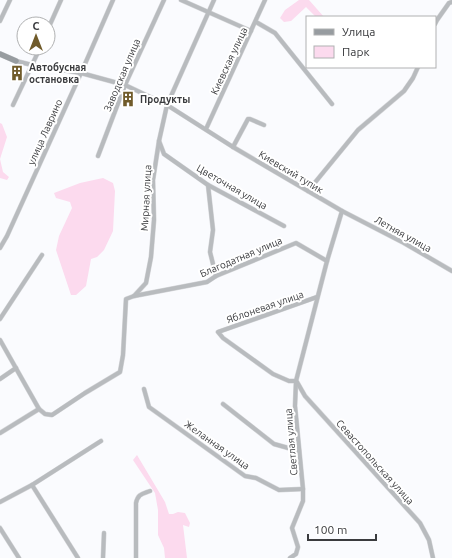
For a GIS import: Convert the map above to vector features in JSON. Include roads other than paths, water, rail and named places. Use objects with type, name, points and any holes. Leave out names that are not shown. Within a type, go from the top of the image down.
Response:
[{"type":"street","points":[[0,21],[10,0]]},
{"type":"street","points":[[54,16],[61,0]]},
{"type":"street","name":"улица Лаврино","points":[[0,248],[10,229],[113,0]]},
{"type":"street","name":"Заводская улица","points":[[98,156],[125,85],[164,0]]},
{"type":"street","points":[[181,0],[251,31]]},
{"type":"street","name":"Мирная улица","points":[[39,408],[45,414],[52,415],[120,372],[124,355],[126,299],[134,296],[146,283],[149,270],[154,220],[153,180],[159,141],[167,105],[214,0]]},
{"type":"street","name":"Киевская улица","points":[[206,129],[265,0]]},
{"type":"street","points":[[436,22],[449,3],[452,2]]},
{"type":"street","points":[[256,22],[275,33],[332,104]]},
{"type":"street","points":[[0,54],[16,61]]},
{"type":"street","points":[[13,105],[36,56]]},
{"type":"street","name":"Киевский тупик","points":[[16,61],[81,73],[125,85],[167,105],[233,147],[344,212]]},
{"type":"street","points":[[308,191],[358,130],[404,91],[418,68]]},
{"type":"street","points":[[233,147],[248,120],[250,119],[264,125]]},
{"type":"street","name":"Цветочная улица","points":[[159,141],[164,154],[208,185],[284,226]]},
{"type":"street","points":[[208,185],[213,230],[210,252],[216,276]]},
{"type":"street","name":"Светлая улица","points":[[290,558],[296,554],[298,547],[292,528],[302,501],[303,489],[295,406],[296,381],[327,261],[344,212]]},
{"type":"street","name":"Летняя улица","points":[[344,212],[404,243],[452,271]]},
{"type":"street","name":"Благодатная улица","points":[[134,296],[207,282],[216,276],[296,243],[327,261]]},
{"type":"street","points":[[0,319],[42,255]]},
{"type":"street","name":"Яблоневая улица","points":[[296,381],[289,381],[273,374],[223,338],[218,332],[318,297]]},
{"type":"street","points":[[0,340],[39,408],[0,433]]},
{"type":"street","points":[[0,379],[16,368]]},
{"type":"street","name":"Севастопольская улица","points":[[296,381],[305,396],[420,523],[429,540],[433,558]]},
{"type":"street","name":"Желанная улица","points":[[144,389],[149,407],[245,476],[256,478],[279,490],[303,489]]},
{"type":"street","points":[[223,404],[274,444],[300,452]]},
{"type":"street","points":[[0,502],[32,485],[101,441]]},
{"type":"street","points":[[32,485],[78,558]]},
{"type":"street","points":[[136,558],[137,498],[140,495],[150,491]]},
{"type":"street","points":[[0,528],[19,558]]},
{"type":"street","points":[[103,558],[104,533]]},
{"type":"place","name":"Автобусная остановка","points":[[17,73]]},
{"type":"place","name":"Продукты","points":[[128,99]]}]
